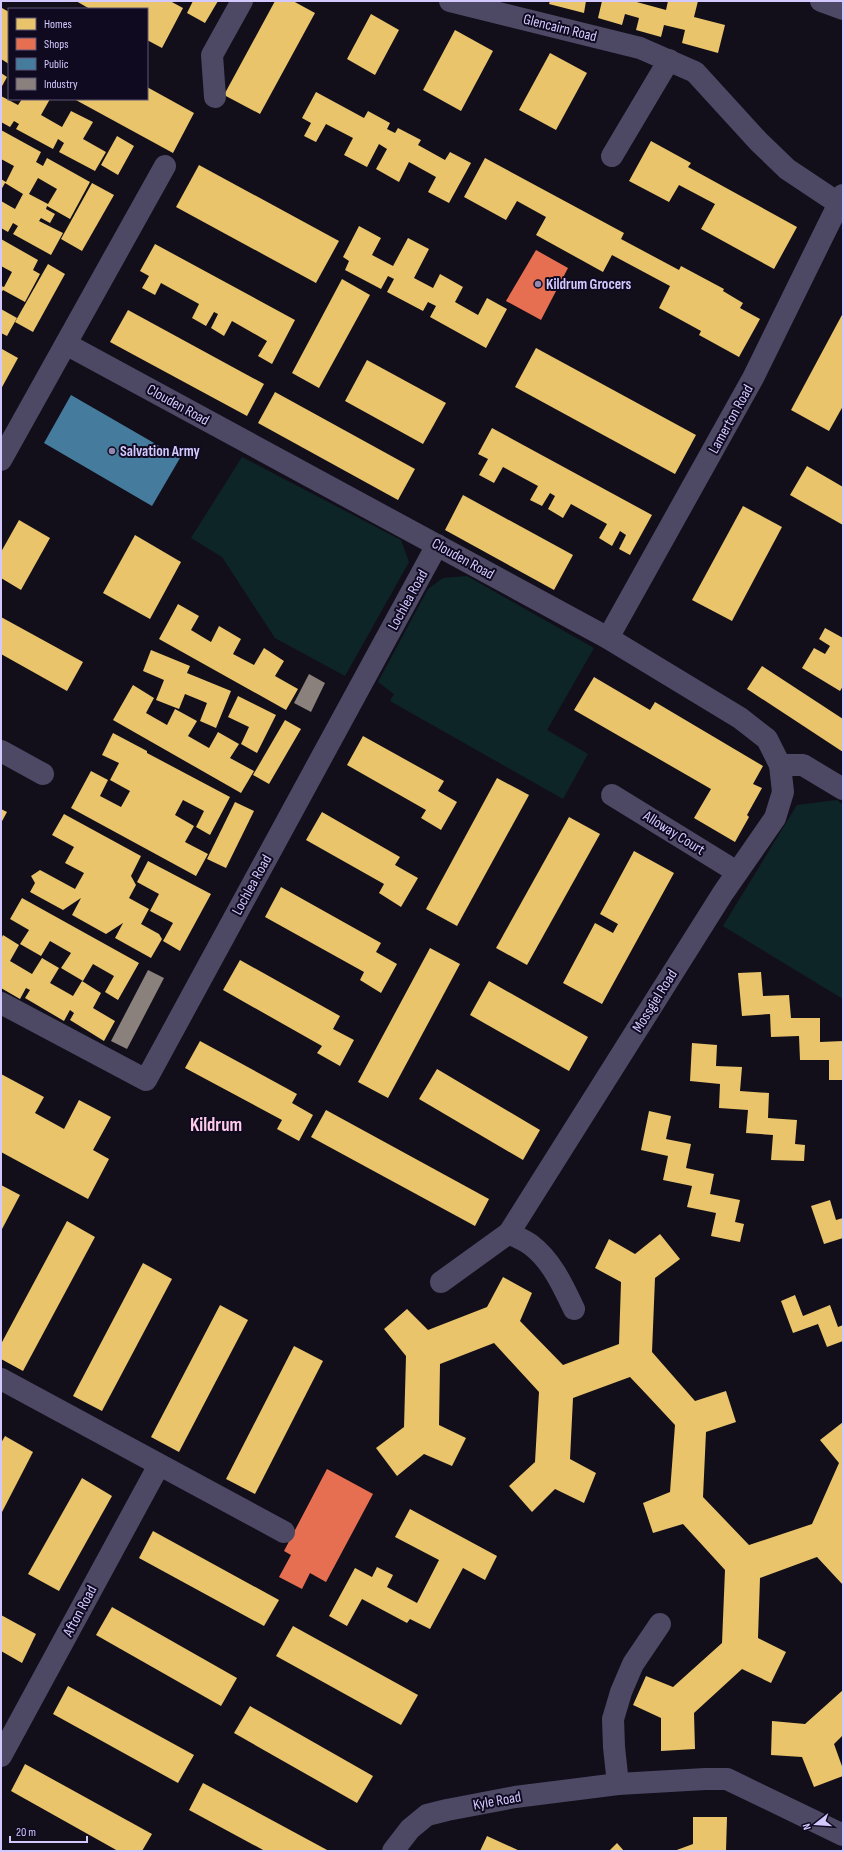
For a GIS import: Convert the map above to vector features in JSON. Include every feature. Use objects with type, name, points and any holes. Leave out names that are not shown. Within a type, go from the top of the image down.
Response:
[{"type":"street","points":[[215,98],[212,55],[242,1]]},
{"type":"street","name":"Glencairn Road","points":[[450,1],[640,48],[695,72],[759,142],[787,169],[841,199]]},
{"type":"street","points":[[821,1],[843,9]]},
{"type":"street","points":[[612,156],[669,60]]},
{"type":"street","points":[[1,460],[165,166]]},
{"type":"street","name":"Lamerton Road","points":[[608,638],[753,378],[841,199]]},
{"type":"street","name":"Clouden Road","points":[[66,344],[608,638],[740,718],[767,739],[780,765]]},
{"type":"street","name":"Lochlea Road","points":[[1,1004],[146,1080],[437,545]]},
{"type":"street","points":[[1,752],[43,774]]},
{"type":"street","points":[[780,765],[803,765],[843,789]]},
{"type":"street","name":"Mossgiel Road","points":[[441,1282],[509,1233],[737,872],[775,818],[783,792],[780,765]]},
{"type":"street","name":"Alloway Court","points":[[612,794],[737,872]]},
{"type":"street","points":[[509,1233],[530,1245],[545,1258],[559,1279],[574,1310]]},
{"type":"street","points":[[1,1379],[284,1532]]},
{"type":"street","name":"Afton Road","points":[[1,1756],[159,1465]]},
{"type":"street","points":[[618,1784],[613,1719],[633,1664],[660,1624]]},
{"type":"street","name":"Kyle Road","points":[[393,1851],[410,1829],[427,1815],[515,1797],[618,1784],[706,1779],[727,1779],[843,1835]]},
{"type":"green space","points":[[242,457],[401,540],[409,562],[345,676],[275,638],[222,557],[191,538]]},
{"type":"green space","points":[[467,576],[594,648],[547,730],[588,754],[563,799],[390,701],[394,694],[378,682],[428,589],[443,578]]},
{"type":"green space","points":[[837,800],[843,805],[843,999],[723,926],[797,805]]},
{"type":"building: Homes","points":[[76,1],[170,1],[183,8],[162,48],[148,41],[148,8],[88,8]]},
{"type":"building: Homes","points":[[193,1],[218,1],[205,23],[187,13]]},
{"type":"building: Homes","points":[[275,1],[293,1],[315,13],[260,114],[224,95]]},
{"type":"building: Homes","points":[[550,1],[586,1],[584,13],[549,4]]},
{"type":"building: Homes","points":[[602,1],[633,1],[666,10],[668,1],[698,1],[694,17],[725,25],[718,53],[682,43],[685,30],[664,25],[661,37],[636,30],[639,18],[625,14],[622,25],[598,18]]},
{"type":"building: Homes","points":[[2,8],[8,11],[8,63],[1,59]]},
{"type":"building: Homes","points":[[371,14],[399,30],[375,75],[347,59]]},
{"type":"building: Homes","points":[[455,30],[493,51],[461,111],[423,90]]},
{"type":"building: Homes","points":[[550,53],[587,73],[556,130],[519,110]]},
{"type":"building: Homes","points":[[1,73],[7,77],[1,88]]},
{"type":"building: Homes","points":[[148,88],[194,113],[173,153],[76,100],[148,100]]},
{"type":"building: Homes","points":[[316,92],[364,118],[368,111],[390,123],[387,129],[395,133],[398,128],[421,140],[418,145],[445,160],[450,152],[471,163],[449,203],[428,192],[436,177],[409,162],[399,182],[376,169],[387,149],[379,144],[367,167],[344,155],[353,138],[326,124],[316,142],[304,136],[311,123],[302,118]]},
{"type":"building: Homes","points":[[1,96],[18,105],[21,100],[49,100],[41,115],[62,127],[71,111],[93,122],[83,139],[106,152],[95,171],[59,152],[64,143],[58,139],[53,149],[16,129],[19,124],[14,121],[10,127],[1,122]]},
{"type":"building: Homes","points":[[1,130],[41,152],[36,162],[43,166],[47,158],[90,182],[70,219],[47,206],[46,209],[55,214],[50,223],[41,218],[39,221],[63,233],[51,255],[13,234],[18,226],[13,223],[8,232],[1,228],[1,201],[15,209],[23,194],[5,183],[1,190],[1,179],[6,182],[14,166],[1,159]],"holes":[[[38,178],[57,189],[48,204],[29,194]]]},
{"type":"building: Homes","points":[[117,136],[134,146],[118,175],[101,165]]},
{"type":"building: Homes","points":[[651,141],[691,163],[688,167],[797,227],[774,269],[701,229],[715,204],[679,185],[669,202],[629,181]]},
{"type":"building: Homes","points":[[485,158],[624,233],[621,239],[679,270],[681,266],[724,289],[723,291],[743,303],[740,308],[760,319],[739,357],[699,335],[701,331],[659,308],[670,286],[612,255],[603,272],[536,235],[546,217],[517,201],[506,220],[464,197]]},
{"type":"building: Homes","points":[[199,165],[339,241],[316,283],[176,207]]},
{"type":"building: Homes","points":[[92,183],[114,195],[82,251],[61,239]]},
{"type":"building: Homes","points":[[359,226],[381,238],[372,255],[393,266],[408,238],[429,249],[414,278],[433,288],[440,274],[463,287],[455,302],[478,315],[487,298],[507,309],[486,348],[430,317],[436,306],[428,302],[423,311],[387,292],[394,279],[388,276],[381,289],[345,270],[349,261],[343,257]]},
{"type":"building: Homes","points":[[1,239],[38,260],[33,270],[40,274],[25,302],[3,290],[1,293],[1,286],[4,287],[12,272],[1,266]]},
{"type":"building: Homes","points":[[155,244],[295,320],[272,364],[258,356],[267,341],[232,321],[224,336],[211,328],[218,314],[214,312],[206,326],[192,318],[199,304],[161,283],[155,295],[142,288],[149,276],[140,271]]},
{"type":"building: Homes","points":[[48,264],[65,274],[33,332],[15,322]]},
{"type":"building: Homes","points":[[342,279],[370,295],[319,388],[292,373]]},
{"type":"building: Homes","points":[[1,309],[17,318],[7,336],[1,333]]},
{"type":"building: Homes","points":[[128,310],[264,384],[247,416],[110,342]]},
{"type":"building: Homes","points":[[843,313],[843,406],[829,431],[791,410]]},
{"type":"building: Homes","points":[[536,348],[696,435],[675,474],[515,387]]},
{"type":"building: Homes","points":[[2,349],[18,358],[1,389],[1,350]]},
{"type":"building: Homes","points":[[367,360],[446,403],[423,444],[345,401]]},
{"type":"building: Homes","points":[[275,392],[415,469],[398,500],[258,423]]},
{"type":"building: Homes","points":[[492,428],[652,515],[630,555],[619,549],[626,535],[620,531],[612,546],[599,538],[607,524],[571,504],[563,518],[548,509],[555,496],[550,493],[542,506],[530,500],[538,486],[503,467],[494,483],[479,475],[488,459],[478,454]]},
{"type":"building: Homes","points":[[807,466],[843,487],[843,525],[790,495]]},
{"type":"building: Homes","points":[[463,495],[573,555],[554,590],[445,530]]},
{"type":"building: Homes","points":[[743,506],[782,527],[732,621],[692,600]]},
{"type":"building: Homes","points":[[19,520],[50,538],[21,590],[1,578],[1,552]]},
{"type":"building: Homes","points":[[135,535],[181,562],[150,619],[103,593]]},
{"type":"building: Homes","points":[[178,604],[199,616],[191,630],[211,642],[219,626],[241,639],[233,654],[254,665],[264,648],[284,661],[275,676],[298,689],[286,710],[159,639]]},
{"type":"building: Homes","points":[[1,617],[83,662],[67,691],[1,654]]},
{"type":"building: Homes","points":[[825,628],[843,638],[843,686],[840,691],[802,668],[814,648],[825,654],[830,646],[819,639]]},
{"type":"building: Homes","points":[[151,650],[190,666],[187,673],[231,691],[216,728],[200,721],[207,703],[185,694],[179,709],[156,700],[164,680],[143,671]]},
{"type":"building: Homes","points":[[762,666],[843,719],[843,752],[747,689]]},
{"type":"building: Homes","points":[[594,677],[650,710],[655,702],[763,766],[753,784],[762,788],[747,815],[749,817],[735,842],[694,818],[711,789],[574,710]]},
{"type":"building: Homes","points":[[133,685],[154,698],[146,713],[167,725],[175,709],[197,721],[188,736],[209,748],[218,732],[239,744],[230,758],[254,771],[241,793],[113,720]]},
{"type":"building: Homes","points":[[238,696],[276,715],[257,753],[241,744],[249,727],[228,717]]},
{"type":"building: Homes","points":[[285,720],[301,729],[269,784],[253,775]]},
{"type":"building: Homes","points":[[113,733],[147,751],[147,753],[230,797],[210,835],[196,827],[204,811],[183,800],[175,815],[194,826],[185,842],[208,854],[196,876],[71,808],[91,771],[108,780],[100,796],[121,807],[130,791],[110,780],[119,763],[102,755]]},
{"type":"building: Homes","points":[[363,736],[444,781],[438,791],[457,802],[441,830],[421,818],[426,810],[347,765]]},
{"type":"building: Homes","points":[[497,778],[529,795],[457,926],[426,909]]},
{"type":"building: Homes","points":[[235,802],[254,811],[226,868],[207,859]]},
{"type":"building: Homes","points":[[1,809],[7,812],[1,823]]},
{"type":"building: Homes","points":[[322,812],[400,857],[395,865],[418,878],[401,907],[379,893],[384,884],[306,840]]},
{"type":"building: Homes","points":[[64,814],[141,856],[131,876],[136,885],[129,898],[149,909],[141,924],[159,934],[162,939],[151,958],[115,938],[123,923],[106,934],[72,915],[81,898],[63,910],[30,892],[35,883],[31,876],[40,870],[75,889],[84,873],[65,863],[74,847],[52,835]]},
{"type":"building: Homes","points":[[569,817],[600,834],[527,965],[496,948]]},
{"type":"building: Homes","points":[[634,851],[674,873],[602,1004],[563,983],[595,923],[613,933],[618,924],[600,914]]},
{"type":"building: Homes","points":[[148,861],[211,894],[180,951],[163,941],[173,923],[150,911],[159,894],[137,882]]},
{"type":"building: Homes","points":[[281,887],[381,943],[376,952],[397,964],[381,993],[360,980],[364,972],[265,917]]},
{"type":"building: Homes","points":[[22,898],[139,963],[118,1000],[105,992],[114,976],[93,964],[83,981],[61,968],[71,953],[50,941],[41,956],[20,944],[29,930],[10,919]]},
{"type":"building: Homes","points":[[3,935],[19,945],[10,961],[32,974],[42,958],[59,968],[50,983],[73,996],[82,981],[101,993],[93,1008],[115,1021],[104,1041],[70,1020],[74,1013],[70,1010],[64,1021],[25,998],[30,990],[26,988],[20,999],[1,988],[1,939]]},
{"type":"building: Homes","points":[[430,948],[460,964],[388,1098],[358,1082]]},
{"type":"building: Homes","points":[[240,960],[340,1016],[333,1029],[354,1040],[340,1066],[317,1053],[322,1046],[223,990]]},
{"type":"building: Homes","points":[[761,972],[763,996],[789,995],[791,1018],[820,1018],[820,1042],[843,1041],[843,1080],[829,1080],[829,1060],[800,1060],[799,1036],[771,1037],[770,1014],[742,1016],[738,973]]},
{"type":"building: Homes","points":[[489,981],[588,1037],[569,1071],[470,1015]]},
{"type":"building: Homes","points":[[200,1041],[297,1094],[292,1103],[313,1115],[299,1141],[277,1129],[282,1120],[185,1068]]},
{"type":"building: Homes","points":[[692,1043],[717,1045],[716,1066],[742,1067],[740,1091],[769,1093],[768,1118],[797,1120],[795,1144],[805,1145],[804,1161],[771,1160],[773,1135],[746,1133],[748,1110],[719,1108],[720,1084],[690,1081]]},
{"type":"building: Homes","points":[[437,1069],[540,1130],[523,1160],[419,1099]]},
{"type":"building: Homes","points":[[1,1074],[44,1097],[35,1113],[64,1129],[79,1100],[111,1117],[93,1150],[109,1159],[88,1199],[1,1152]]},
{"type":"building: Homes","points":[[326,1110],[489,1199],[475,1226],[311,1137]]},
{"type":"building: Homes","points":[[649,1111],[671,1116],[666,1139],[691,1144],[686,1168],[714,1174],[710,1194],[740,1200],[735,1222],[744,1224],[740,1242],[711,1236],[716,1213],[687,1207],[692,1186],[663,1180],[668,1156],[641,1150]]},
{"type":"building: Homes","points":[[1,1185],[20,1195],[1,1231]]},
{"type":"building: Homes","points":[[830,1200],[836,1220],[843,1218],[843,1238],[824,1244],[811,1206]]},
{"type":"building: Homes","points":[[67,1221],[95,1237],[23,1371],[1,1359],[1,1344]]},
{"type":"building: Homes","points":[[660,1234],[680,1259],[655,1278],[652,1352],[695,1401],[726,1391],[736,1422],[706,1432],[703,1497],[749,1545],[812,1524],[839,1463],[820,1440],[843,1422],[843,1585],[817,1557],[760,1578],[758,1638],[786,1652],[771,1683],[742,1669],[694,1713],[695,1749],[661,1751],[661,1718],[633,1705],[646,1676],[673,1687],[722,1643],[725,1570],[683,1524],[653,1533],[643,1503],[670,1492],[675,1425],[648,1396],[630,1377],[573,1398],[570,1459],[596,1473],[584,1503],[555,1489],[532,1512],[509,1486],[535,1462],[539,1392],[494,1343],[440,1364],[439,1425],[466,1438],[452,1466],[424,1454],[397,1476],[376,1448],[404,1427],[406,1356],[384,1329],[407,1309],[428,1330],[487,1307],[503,1277],[532,1293],[520,1321],[563,1365],[619,1344],[621,1282],[595,1268],[609,1239],[635,1254]]},
{"type":"building: Homes","points":[[143,1263],[172,1279],[102,1411],[73,1396]]},
{"type":"building: Homes","points":[[795,1295],[803,1316],[830,1305],[838,1327],[843,1325],[843,1341],[827,1347],[818,1324],[793,1333],[781,1301]]},
{"type":"building: Homes","points":[[220,1305],[248,1320],[179,1452],[151,1437]]},
{"type":"building: Homes","points":[[294,1346],[323,1361],[255,1494],[226,1479]]},
{"type":"building: Homes","points":[[5,1436],[33,1452],[1,1514],[1,1443]]},
{"type":"building: Homes","points":[[82,1478],[112,1496],[59,1591],[28,1574]]},
{"type":"building: Homes","points":[[410,1509],[497,1556],[485,1580],[463,1568],[430,1629],[410,1619],[407,1623],[362,1599],[347,1626],[329,1616],[355,1568],[372,1577],[377,1567],[393,1575],[387,1587],[417,1603],[439,1560],[395,1537]]},
{"type":"building: Homes","points":[[153,1531],[279,1600],[264,1626],[139,1558]]},
{"type":"building: Homes","points":[[112,1607],[237,1678],[221,1706],[96,1635]]},
{"type":"building: Homes","points":[[1,1615],[36,1634],[22,1663],[1,1651]]},
{"type":"building: Homes","points":[[293,1626],[418,1695],[401,1725],[276,1656]]},
{"type":"building: Homes","points":[[68,1686],[194,1755],[178,1783],[53,1714]]},
{"type":"building: Homes","points":[[843,1690],[843,1735],[834,1744],[843,1769],[843,1776],[814,1787],[802,1757],[771,1755],[772,1721],[805,1724]]},
{"type":"building: Homes","points":[[250,1706],[373,1776],[357,1803],[234,1733]]},
{"type":"building: Homes","points":[[25,1764],[152,1834],[142,1851],[118,1851],[11,1791]]},
{"type":"building: Homes","points":[[203,1783],[329,1851],[265,1851],[189,1810]]},
{"type":"building: Homes","points":[[693,1817],[727,1817],[726,1851],[674,1851],[693,1844]]},
{"type":"building: Homes","points":[[487,1836],[520,1851],[480,1851]]},
{"type":"building: Homes","points":[[617,1843],[624,1851],[609,1851]]},
{"type":"building: Shops","name":"Kildrum Grocers","points":[[536,250],[568,268],[541,320],[506,301]]},
{"type":"building: Shops","points":[[327,1469],[373,1494],[326,1582],[310,1573],[302,1589],[279,1577],[291,1555],[284,1551]]},
{"type":"building: Public","name":"Salvation Army","points":[[71,395],[180,458],[152,506],[44,443]]},
{"type":"building: Industry","points":[[309,674],[325,683],[311,712],[294,703]]},
{"type":"building: Industry","points":[[148,970],[164,978],[127,1049],[111,1041]]},
{"type":"place","name":"Kildrum Grocers","points":[[538,284]]},
{"type":"place","name":"Salvation Army","points":[[112,451]]},
{"type":"district","name":"Kildrum","points":[[216,1125]]}]
